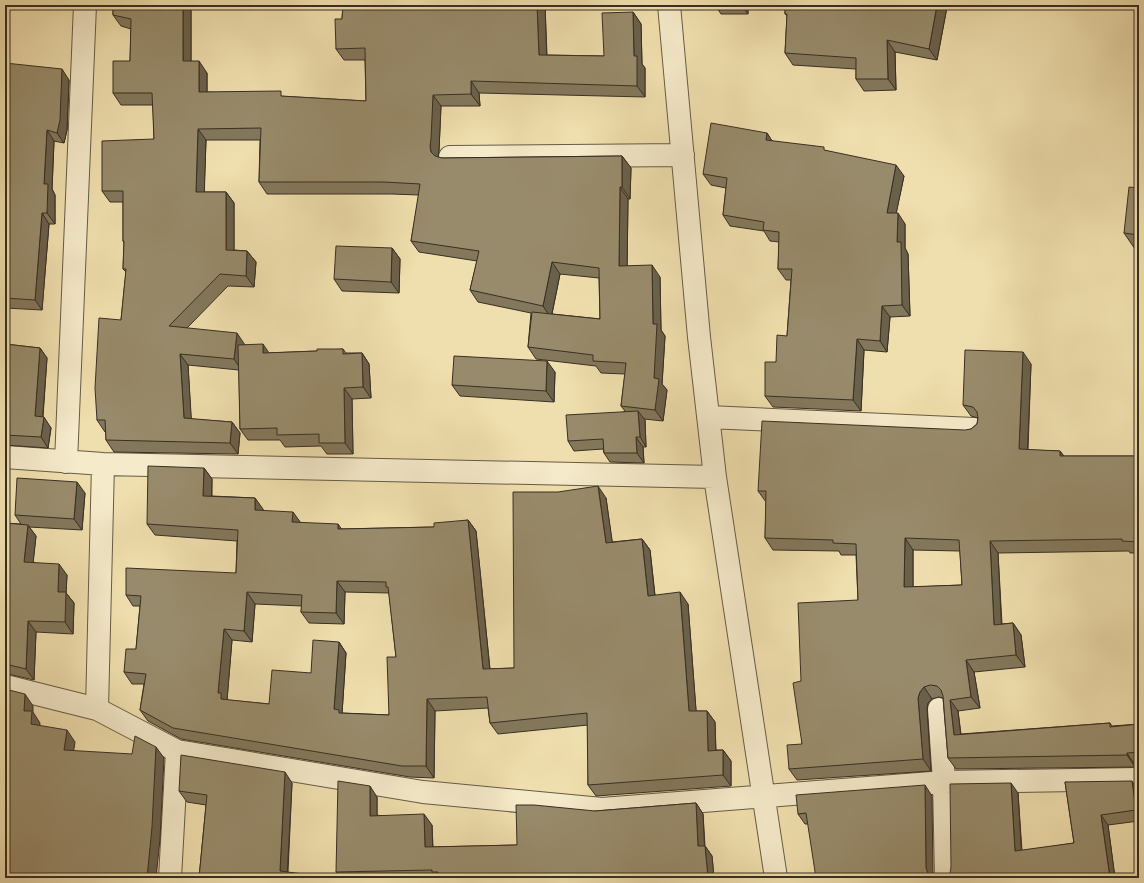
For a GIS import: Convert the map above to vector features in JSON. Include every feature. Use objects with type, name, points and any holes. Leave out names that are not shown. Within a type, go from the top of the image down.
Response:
[{"type":"street","points":[[66,462],[85,5]]},
{"type":"street","points":[[669,5],[699,337],[715,477],[776,878]]},
{"type":"street","points":[[450,157],[683,155]]},
{"type":"street","points":[[708,417],[974,429]]},
{"type":"street","points":[[5,457],[103,464],[715,477]]},
{"type":"street","points":[[97,709],[103,464]]},
{"type":"street","points":[[5,686],[97,709],[177,751],[423,792],[602,809],[944,782],[1139,779]]},
{"type":"street","points":[[939,709],[944,782],[946,878]]},
{"type":"street","points":[[170,878],[177,751]]},
{"type":"building","points":[[113,5],[183,5],[183,61],[199,61],[199,92],[281,91],[281,96],[366,101],[365,48],[336,49],[335,19],[342,19],[343,5],[537,5],[539,55],[604,56],[602,13],[633,12],[634,56],[637,56],[637,86],[471,81],[471,94],[433,95],[430,146],[431,152],[435,156],[442,158],[622,156],[619,266],[652,265],[653,324],[657,324],[654,378],[659,379],[655,410],[621,406],[626,363],[593,361],[593,355],[528,347],[532,312],[600,319],[599,268],[552,262],[543,306],[470,290],[479,251],[411,241],[420,184],[384,182],[259,182],[261,128],[198,129],[196,192],[226,192],[226,250],[247,251],[246,276],[220,274],[169,326],[237,333],[234,359],[180,354],[184,418],[232,422],[230,443],[106,440],[105,420],[97,420],[95,388],[99,318],[121,320],[126,269],[123,269],[123,191],[102,191],[102,141],[154,139],[152,93],[113,93],[113,61],[130,61],[131,19],[113,15]]},
{"type":"building","points":[[785,5],[937,5],[929,49],[887,40],[888,79],[856,79],[856,58],[785,53],[787,14],[785,14]]},
{"type":"building","points":[[5,63],[62,69],[60,120],[57,133],[47,130],[44,184],[48,184],[47,213],[42,213],[35,300],[5,298]]},
{"type":"building","points":[[711,123],[767,133],[766,140],[824,147],[824,150],[896,165],[887,213],[898,213],[897,242],[901,242],[902,305],[882,306],[880,341],[857,339],[853,400],[765,396],[765,362],[776,362],[777,335],[787,336],[792,269],[778,269],[779,232],[763,230],[764,222],[723,215],[727,178],[703,174]]},
{"type":"building","points":[[1129,187],[1139,188],[1139,235],[1124,233]]},
{"type":"building","points":[[336,246],[392,248],[391,282],[334,279]]},
{"type":"building","points":[[5,344],[40,348],[35,416],[44,417],[41,437],[5,435]]},
{"type":"building","points":[[263,344],[263,353],[317,351],[317,349],[343,349],[343,354],[362,353],[363,387],[344,388],[345,443],[319,443],[319,434],[277,435],[277,428],[240,429],[238,345]]},
{"type":"building","points":[[965,350],[1023,352],[1019,449],[1060,451],[1060,456],[1139,456],[1139,542],[1122,541],[1122,539],[990,541],[994,625],[1013,623],[1016,655],[966,660],[971,697],[950,700],[954,735],[1110,723],[1110,727],[1139,724],[1139,752],[1127,753],[1127,755],[948,758],[943,696],[941,690],[937,686],[930,685],[924,687],[918,698],[923,759],[789,769],[787,745],[802,744],[793,683],[801,681],[798,603],[858,600],[856,544],[833,543],[833,540],[765,538],[766,491],[758,491],[762,421],[965,430],[971,429],[977,424],[977,412],[973,407],[963,405]],"holes":[[[905,538],[959,540],[962,585],[904,587]]]},
{"type":"building","points":[[454,356],[547,361],[546,391],[452,385]]},
{"type":"building","points":[[638,411],[640,437],[636,437],[637,453],[604,453],[603,439],[568,441],[566,415]]},
{"type":"building","points":[[148,466],[204,468],[203,496],[255,498],[255,510],[293,512],[292,522],[338,524],[338,529],[434,527],[434,523],[468,520],[483,669],[514,668],[513,492],[558,492],[598,486],[606,543],[642,539],[648,596],[680,592],[689,711],[707,711],[708,751],[723,750],[723,775],[588,785],[587,713],[490,723],[487,697],[427,699],[426,766],[402,766],[173,728],[140,710],[146,674],[124,672],[126,649],[136,649],[141,596],[126,595],[126,568],[236,573],[238,530],[147,524]],"holes":[[[337,581],[386,582],[386,587],[388,587],[396,657],[387,657],[389,715],[339,713],[339,710],[334,709],[339,642],[313,640],[311,673],[272,670],[269,704],[221,699],[221,693],[218,693],[224,629],[244,631],[247,592],[302,595],[301,612],[336,613]]]},
{"type":"building","points":[[17,478],[77,482],[74,519],[15,515]]},
{"type":"building","points":[[5,523],[28,525],[24,562],[59,564],[58,592],[66,592],[65,622],[28,621],[26,669],[5,664]]},
{"type":"building","points":[[5,689],[25,694],[24,711],[32,711],[31,724],[67,730],[64,750],[132,754],[135,736],[156,747],[152,827],[147,878],[5,878]]},
{"type":"building","points":[[181,755],[285,772],[280,871],[303,874],[303,878],[199,878],[207,795],[179,791]]},
{"type":"building","points":[[338,781],[370,786],[370,816],[424,814],[425,847],[517,845],[516,805],[534,805],[595,811],[696,803],[698,846],[705,846],[708,878],[438,878],[438,872],[432,872],[432,870],[336,872]]},
{"type":"building","points":[[1132,781],[1136,810],[1101,815],[1110,878],[946,878],[950,873],[951,867],[950,784],[1011,783],[1015,851],[1074,843],[1065,782]]},
{"type":"building","points":[[925,785],[926,868],[928,874],[932,878],[816,878],[806,813],[798,814],[796,795]]}]
